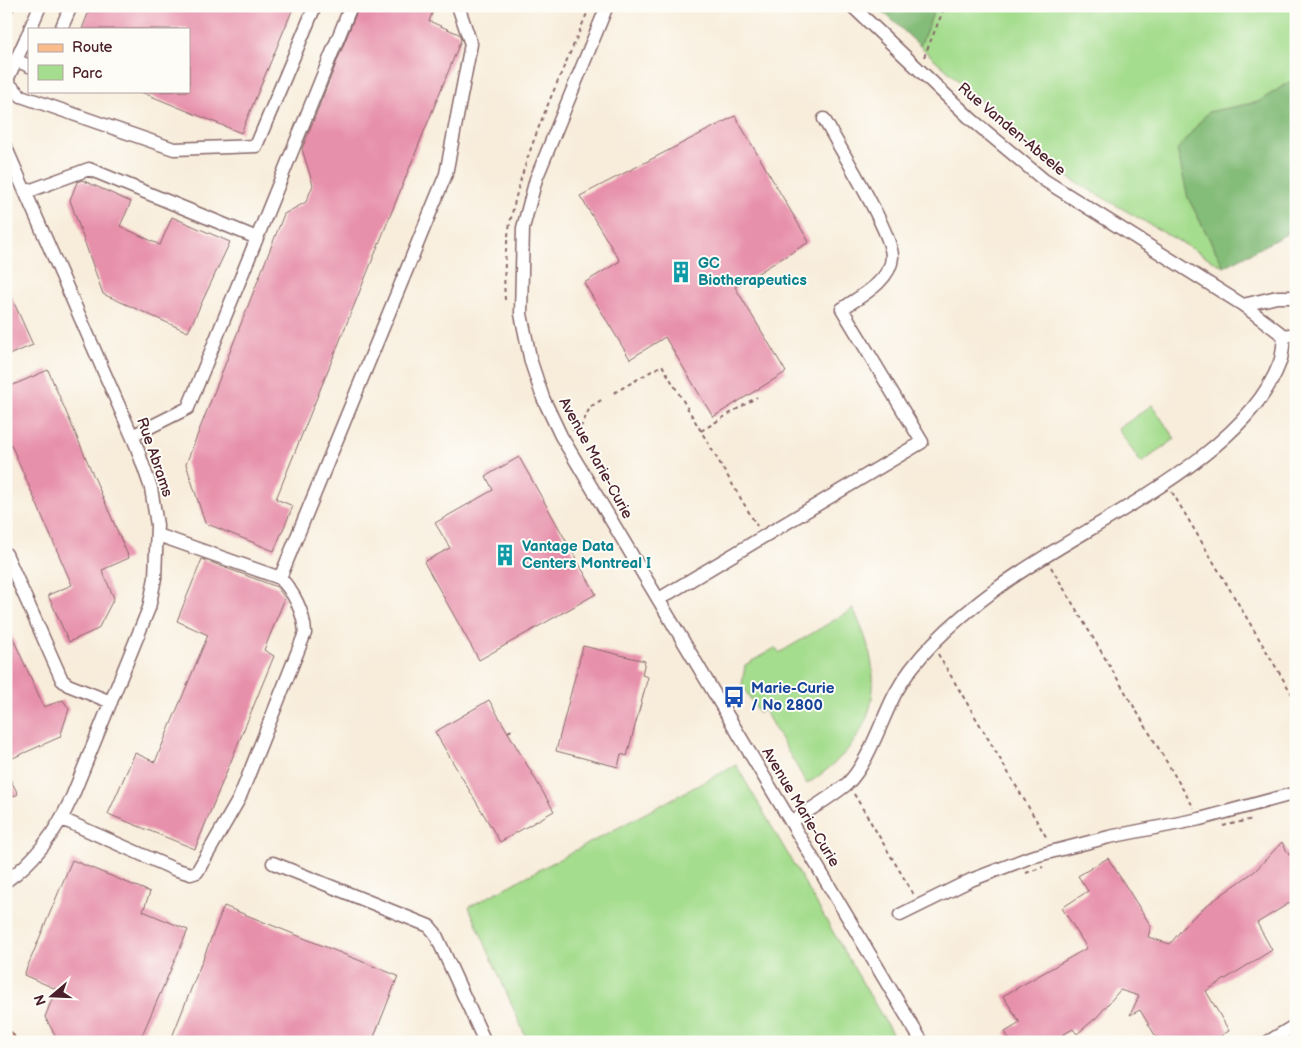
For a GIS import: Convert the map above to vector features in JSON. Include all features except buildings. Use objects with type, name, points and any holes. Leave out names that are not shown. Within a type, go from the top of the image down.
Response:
[{"type":"street","points":[[30,28],[40,6]]},
{"type":"street","points":[[61,28],[71,6]]},
{"type":"street","points":[[28,34],[6,81],[21,96],[174,149],[256,146],[315,6]]},
{"type":"street","points":[[132,436],[188,408],[351,6]]},
{"type":"street","points":[[280,578],[446,174],[471,44],[458,6]]},
{"type":"street","name":"Avenue Marie-Curie","points":[[608,6],[536,179],[523,228],[521,314],[531,362],[543,398],[561,436],[922,1042]]},
{"type":"street","name":"Rue Vanden-Abeele","points":[[852,6],[971,120],[1044,180],[1290,335]]},
{"type":"street","points":[[16,60],[28,66]]},
{"type":"street","points":[[658,600],[922,442],[842,309],[877,284],[886,272],[892,258],[885,232],[824,120]]},
{"type":"street","name":"Rue Abrams","points":[[6,148],[132,436],[151,488],[158,535],[156,578],[149,608],[62,819],[34,857],[6,881]]},
{"type":"street","points":[[26,192],[89,169],[257,238]]},
{"type":"street","points":[[1243,306],[1277,297],[1296,297]]},
{"type":"street","points":[[791,822],[847,783],[863,761],[896,692],[932,645],[948,628],[972,606],[1044,556],[1167,482],[1211,449],[1257,404],[1280,361],[1290,335]]},
{"type":"street","points":[[62,819],[174,869],[191,874],[197,872],[239,799],[305,634],[304,621],[290,587],[280,578],[158,535]]},
{"type":"street","points":[[6,554],[62,680],[68,685],[111,702]]},
{"type":"street","points":[[900,915],[971,880],[1054,850],[1200,819],[1296,793]]},
{"type":"street","points":[[273,863],[429,926],[436,933],[485,1042]]},
{"type":"street","points":[[1268,1042],[1296,1025]]},
{"type":"path","points":[[919,69],[945,6]]},
{"type":"path","points":[[614,393],[662,365],[763,537]]},
{"type":"path","points":[[1291,368],[1296,371]]},
{"type":"path","points":[[701,430],[757,397]]},
{"type":"path","points":[[561,436],[582,425],[590,407],[604,399]]},
{"type":"path","points":[[1167,482],[1296,701]]},
{"type":"path","points":[[1044,556],[1200,819]]},
{"type":"path","points":[[932,645],[1054,850]]},
{"type":"path","points":[[508,732],[515,728]]},
{"type":"path","points":[[847,783],[916,899]]},
{"type":"path","points":[[1220,827],[1256,818]]},
{"type":"path","points":[[1020,875],[1046,866]]},
{"type":"green space","points":[[877,6],[936,6],[920,46]]},
{"type":"green space","points":[[936,6],[1296,6],[1296,78],[1258,102],[1208,112],[1188,198],[1224,267],[1060,173],[920,46]]},
{"type":"green space","points":[[1296,78],[1296,229],[1224,267],[1188,198],[1177,150],[1208,112],[1258,102]]},
{"type":"green space","points":[[1152,405],[1175,439],[1141,463],[1118,429]]},
{"type":"green space","points":[[853,609],[865,636],[871,661],[873,685],[870,707],[862,728],[849,748],[831,767],[807,784],[764,710],[759,713],[742,685],[745,665],[775,648],[779,653]]},
{"type":"green space","points":[[736,765],[897,1042],[528,1042],[469,907]]},
{"type":"place","name":"GC Biotherapeutics","points":[[681,272]]},
{"type":"place","name":"Vantage Data Centers Montreal I","points":[[505,555]]},
{"type":"place","name":"Marie-Curie / No 2800","points":[[734,697]]}]
